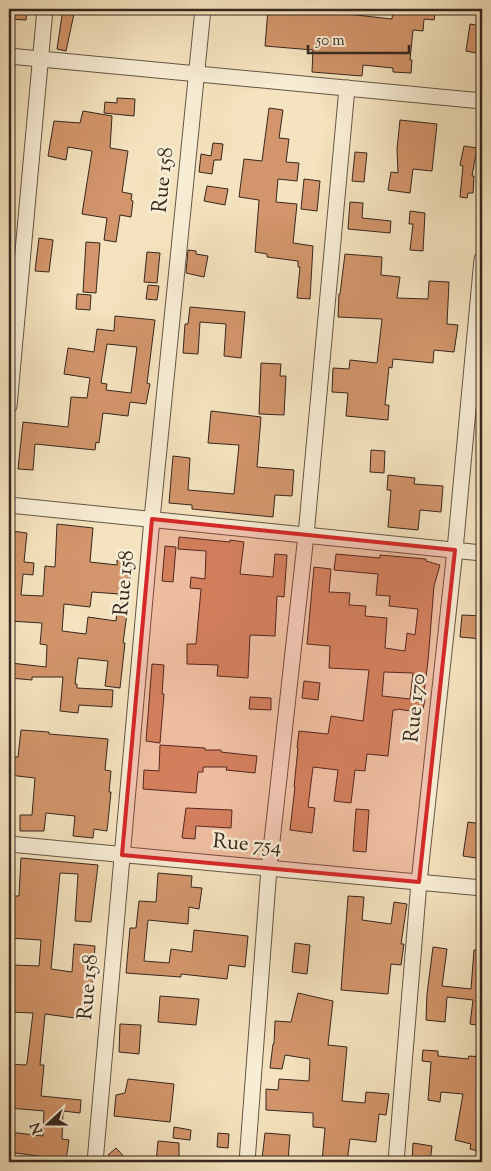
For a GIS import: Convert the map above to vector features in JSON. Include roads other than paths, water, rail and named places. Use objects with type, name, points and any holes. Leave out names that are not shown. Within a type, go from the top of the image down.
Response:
[{"type":"street","points":[[9,406],[45,9]]},
{"type":"street","name":"Rue 158","points":[[95,1162],[152,520],[203,9]]},
{"type":"street","points":[[9,56],[482,101]]},
{"type":"street","points":[[247,1162],[269,868],[306,535],[347,88]]},
{"type":"street","name":"Rue 170","points":[[396,1162],[419,882],[455,550],[482,259]]},
{"type":"street","points":[[9,505],[482,553]]},
{"type":"street","name":"Rue 754","points":[[9,844],[482,888]]}]
